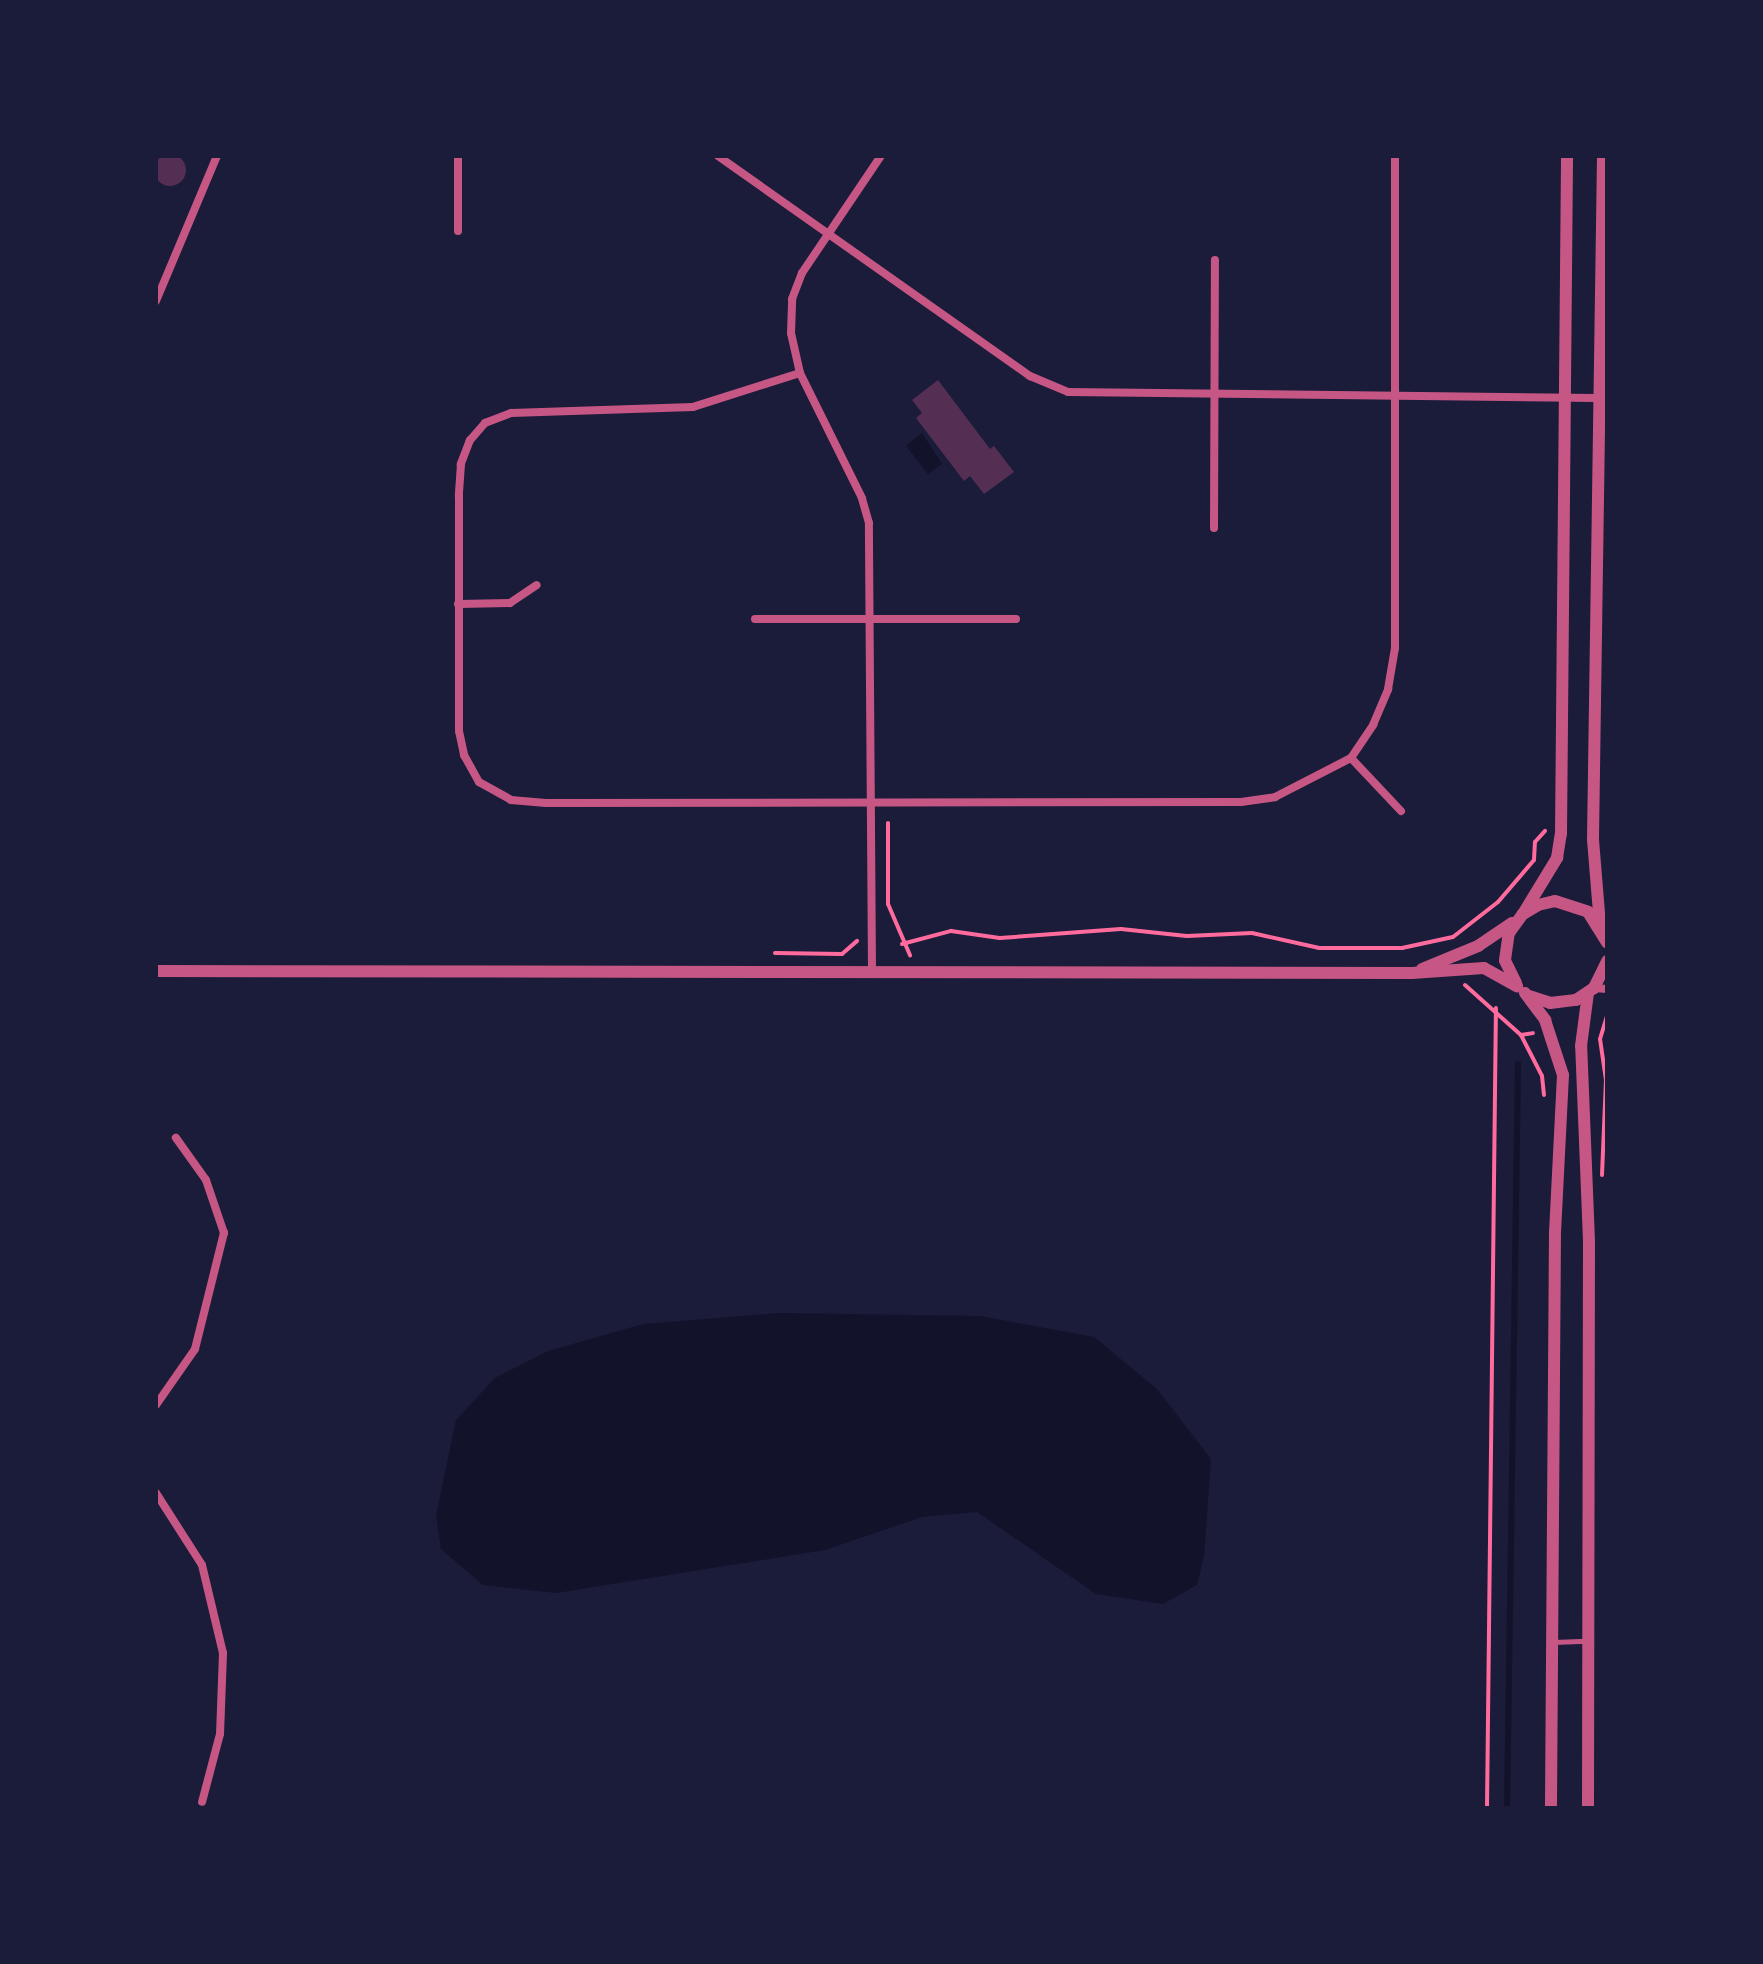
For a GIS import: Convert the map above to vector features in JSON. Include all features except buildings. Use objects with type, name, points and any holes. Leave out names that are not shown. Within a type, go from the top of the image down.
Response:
[{"type":"street","points":[[156,301],[217,156]]},
{"type":"street","points":[[458,156],[458,231]]},
{"type":"street","points":[[718,156],[1030,376],[1068,392],[1596,398]]},
{"type":"street","points":[[872,971],[873,618],[869,523],[862,498],[800,373],[791,333],[792,299],[828,231],[881,156]]},
{"type":"street","points":[[800,373],[693,407],[539,409],[511,413],[485,423],[470,440],[461,464],[458,604],[464,755],[479,782],[501,796],[546,803],[1262,800],[1316,779],[1351,758],[1373,725],[1388,689],[1395,648],[1395,156]]},
{"type":"street","points":[[1551,1808],[1555,1231],[1563,1075],[1545,1020],[1521,989],[1505,960],[1519,917],[1557,858],[1561,834],[1567,156]]},
{"type":"street","points":[[1603,156],[1596,398],[1593,839],[1607,943]]},
{"type":"street","points":[[1214,528],[1212,395],[1215,260]]},
{"type":"street","points":[[156,266],[168,272]]},
{"type":"street","points":[[458,604],[510,603],[537,585]]},
{"type":"street","points":[[755,619],[1016,619]]},
{"type":"street","points":[[1351,758],[1401,811]]},
{"type":"street","points":[[1412,973],[1478,946],[1519,917],[1555,901],[1588,912],[1603,928]]},
{"type":"street","points":[[1588,1808],[1587,1115],[1581,1046],[1607,961]]},
{"type":"street","points":[[156,971],[1412,973],[1484,968],[1550,1003],[1596,990]]},
{"type":"street","points":[[156,1405],[195,1349],[224,1233],[206,1180],[176,1138]]},
{"type":"street","points":[[156,1493],[202,1565],[223,1653],[220,1734],[202,1802]]},
{"type":"lane","points":[[1552,1642],[1589,1641]]},
{"type":"path","points":[[888,823],[888,904],[902,944],[910,955]]},
{"type":"path","points":[[902,944],[951,931],[1000,938],[1121,929],[1187,936],[1252,933],[1319,948],[1402,948],[1453,937],[1498,902],[1534,860],[1535,842]]},
{"type":"path","points":[[775,953],[842,954],[858,939]]},
{"type":"path","points":[[1462,984],[1496,1008],[1524,1034],[1542,1076],[1545,1099]]},
{"type":"path","points":[[1487,1808],[1496,1008]]},
{"type":"path","points":[[1605,1170],[1606,1080],[1600,1039],[1607,1016]]},
{"type":"shaded area","points":[[922,433],[942,464],[928,474],[906,446]]},
{"type":"shaded area","points":[[779,1313],[980,1316],[1094,1337],[1157,1389],[1211,1459],[1204,1556],[1197,1585],[1163,1604],[1096,1594],[977,1512],[922,1517],[825,1550],[556,1593],[483,1585],[441,1549],[436,1515],[456,1420],[495,1378],[548,1351],[643,1324]]},
{"type":"waterway","points":[[1507,1808],[1518,1064]]}]
